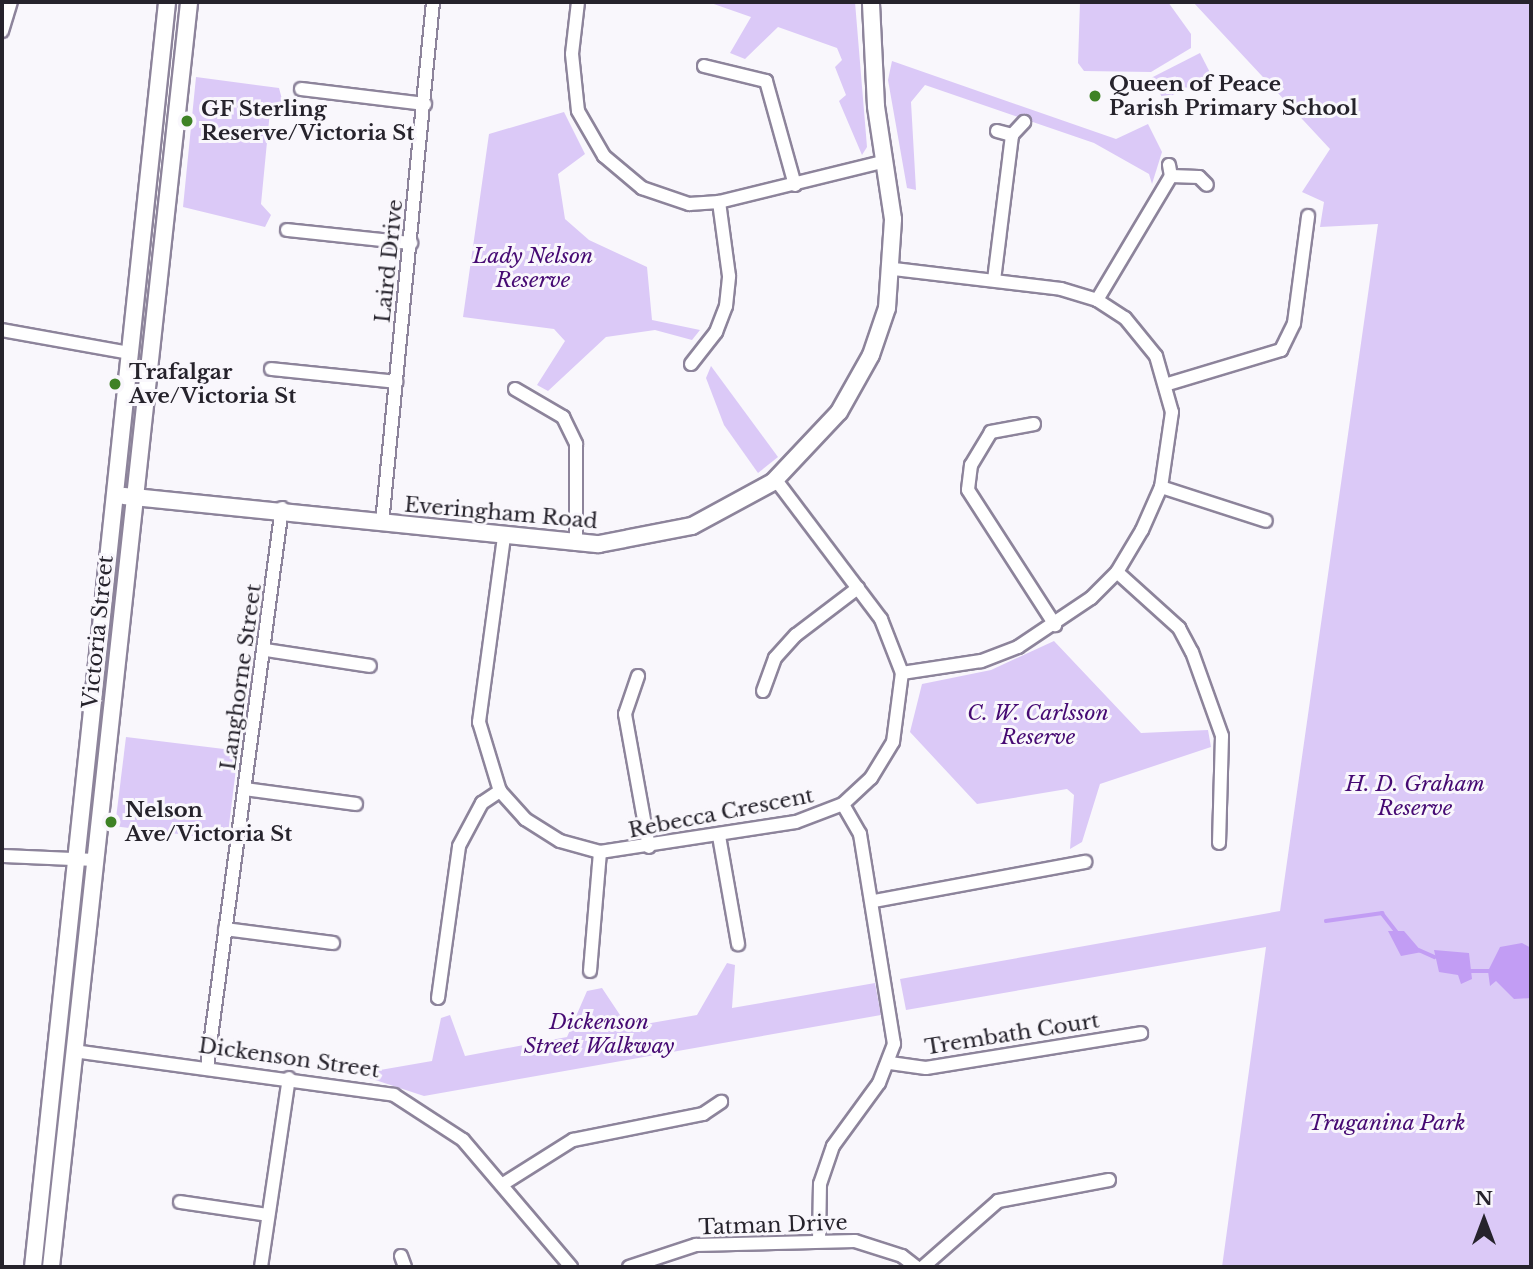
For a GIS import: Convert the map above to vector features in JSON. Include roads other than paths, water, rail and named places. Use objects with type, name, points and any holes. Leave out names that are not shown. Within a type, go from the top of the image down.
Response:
[{"type":"street","points":[[2,31],[11,2]]},
{"type":"street","name":"Victoria Street","points":[[33,1267],[167,2]]},
{"type":"street","name":"Victoria Street","points":[[51,1267],[189,2]]},
{"type":"street","name":"Laird Drive","points":[[382,523],[433,2]]},
{"type":"street","points":[[578,2],[572,86],[593,143],[642,188],[669,200],[719,202],[886,162]]},
{"type":"street","name":"Everingham Road","points":[[114,495],[576,544],[654,537],[692,526],[776,480],[839,412],[871,355],[894,269],[886,162],[876,106],[871,2]]},
{"type":"street","points":[[704,66],[766,81],[795,185]]},
{"type":"street","points":[[301,89],[425,104]]},
{"type":"street","points":[[994,280],[1012,135],[1024,122]]},
{"type":"street","points":[[998,131],[1012,135]]},
{"type":"street","points":[[1097,300],[1170,170],[1199,177],[1208,185]]},
{"type":"street","points":[[691,364],[716,332],[726,306],[729,276],[719,202]]},
{"type":"street","points":[[1168,384],[1281,350],[1294,323],[1308,216]]},
{"type":"street","points":[[287,230],[411,243]]},
{"type":"street","points":[[894,269],[994,280],[1097,300],[1142,335],[1168,384],[1171,443],[1161,488],[1117,572],[1055,625],[981,661],[902,673]]},
{"type":"street","points":[[2,330],[151,356]]},
{"type":"street","points":[[271,369],[396,382]]},
{"type":"street","points":[[515,389],[563,417],[576,444],[576,544]]},
{"type":"street","points":[[1034,424],[991,432],[971,464],[968,490],[1055,625]]},
{"type":"street","name":"Rebecca Crescent","points":[[504,537],[479,722],[500,791],[542,832],[600,852],[649,848],[796,822],[844,804],[871,778],[893,742],[902,673],[889,632],[776,480]]},
{"type":"street","points":[[1161,488],[1266,521]]},
{"type":"street","name":"Langhorne Street","points":[[207,1067],[266,650],[281,514]]},
{"type":"street","points":[[1117,572],[1179,628],[1192,652],[1223,736],[1219,843]]},
{"type":"street","points":[[763,691],[775,657],[796,635],[858,588]]},
{"type":"street","points":[[266,650],[370,666]]},
{"type":"street","points":[[638,676],[625,714],[649,848]]},
{"type":"street","points":[[245,789],[356,804]]},
{"type":"street","points":[[438,998],[459,846],[482,803],[500,791]]},
{"type":"street","points":[[819,1241],[820,1184],[833,1146],[890,1063],[894,1018],[860,834],[844,804]]},
{"type":"street","points":[[719,836],[738,944]]},
{"type":"street","points":[[590,971],[600,852]]},
{"type":"street","points":[[2,856],[95,860]]},
{"type":"street","points":[[874,901],[1085,862]]},
{"type":"street","points":[[225,929],[333,943]]},
{"type":"street","name":"Trembath Court","points":[[890,1063],[926,1068],[1141,1033]]},
{"type":"street","name":"Dickenson Street","points":[[55,1049],[289,1078],[382,1093],[414,1104],[463,1140],[571,1267]]},
{"type":"street","points":[[261,1267],[289,1078]]},
{"type":"street","points":[[503,1184],[573,1140],[703,1114],[721,1102]]},
{"type":"street","points":[[923,1267],[998,1201],[1109,1180]]},
{"type":"street","points":[[180,1202],[268,1215]]},
{"type":"street","name":"Tatman Drive","points":[[629,1267],[696,1245],[819,1241],[882,1247],[916,1267]]},
{"type":"waterway","points":[[1326,921],[1382,913],[1397,932]]},
{"type":"waterway","points":[[1419,950],[1435,957]]},
{"type":"waterway","points":[[1471,971],[1491,971]]},
{"type":"place","name":"Queen of Peace Parish Primary School","points":[[1095,96]]},
{"type":"place","name":"GF Sterling Reserve/Victoria St","points":[[187,121]]},
{"type":"place","name":"Trafalgar Ave/Victoria St","points":[[115,384]]},
{"type":"place","name":"Nelson Ave/Victoria St","points":[[111,822]]},
{"type":"park label","name":"Lady Nelson Reserve","points":[[533,268]]},
{"type":"park label","name":"C. W. Carlsson Reserve","points":[[1038,725]]},
{"type":"park label","name":"H. D. Graham Reserve","points":[[1415,796]]},
{"type":"park label","name":"Dickenson Street Walkway","points":[[599,1034]]},
{"type":"park label","name":"Truganina Park","points":[[1387,1123]]}]
